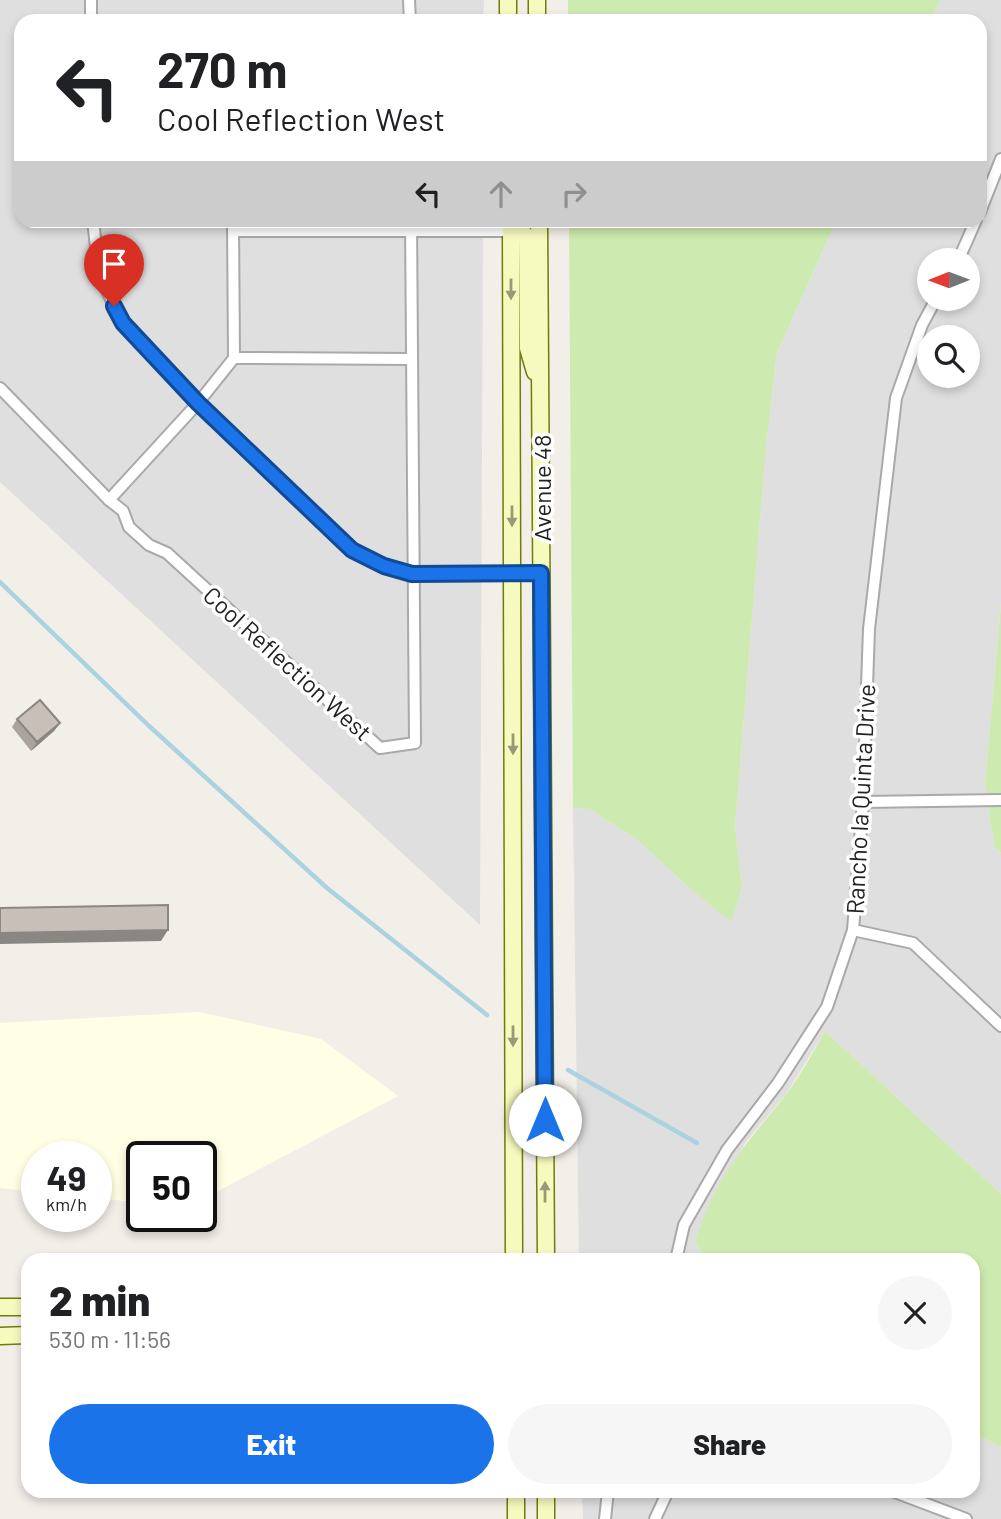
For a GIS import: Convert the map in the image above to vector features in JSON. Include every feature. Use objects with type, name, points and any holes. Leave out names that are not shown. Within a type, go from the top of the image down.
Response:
[{"type":"main road","name":"Avenue 48","points":[[511,228],[514,1253]]},
{"type":"main road","points":[[516,228],[527,237],[528,348],[540,391]]},
{"type":"main road","name":"Avenue 48","points":[[539,228],[545,1253]]},
{"type":"main road","points":[[513,574],[541,573]]},
{"type":"main road","points":[[0,1307],[21,1307]]},
{"type":"main road","points":[[0,1336],[21,1335]]},
{"type":"main road","points":[[516,1498],[516,1519]]},
{"type":"main road","points":[[546,1498],[547,1519]]},
{"type":"street","points":[[987,194],[1001,159]]},
{"type":"street","points":[[94,228],[98,265],[106,289],[123,323],[198,403],[352,550],[384,566],[412,574],[513,574]]},
{"type":"street","points":[[109,500],[198,403],[234,358],[233,228]]},
{"type":"street","name":"Cool Reflection West","points":[[0,388],[109,500],[123,511],[129,527],[149,545],[167,553],[380,748],[415,743],[411,228]]},
{"type":"street","points":[[964,248],[972,228]]},
{"type":"street","name":"Rancho la Quinta Drive","points":[[678,1253],[684,1225],[727,1150],[778,1083],[827,1007],[853,930],[863,802],[869,629],[896,398],[929,312]]},
{"type":"street","points":[[234,358],[411,359]]},
{"type":"street","points":[[863,802],[1001,800]]},
{"type":"street","points":[[853,930],[913,943],[1001,1026]]},
{"type":"street","points":[[605,1519],[607,1498]]},
{"type":"street","points":[[655,1519],[665,1498]]},
{"type":"street","points":[[910,1498],[966,1519]]},
{"type":"shaded area","points":[[0,0],[484,0],[483,14],[14,14],[14,228],[483,228],[480,925],[0,482]]},
{"type":"shaded area","points":[[940,0],[1001,0],[1001,604],[985,783],[994,846],[1001,853],[1001,1194],[825,1031],[786,1094],[745,1143],[695,1243],[703,1253],[579,1253],[573,808],[589,809],[634,837],[687,886],[731,921],[742,887],[735,827],[766,447],[777,353],[833,228],[987,228],[987,14],[933,14]]},
{"type":"shaded area","points":[[199,1012],[321,1039],[398,1096],[217,1192],[217,1141],[126,1141],[126,1201],[112,1200],[112,1141],[21,1141],[21,1190],[0,1188],[0,1023]]},
{"type":"shaded area","points":[[980,1436],[1001,1447],[1001,1519],[583,1519],[582,1498],[980,1498]]},
{"type":"green space","points":[[568,0],[940,0],[933,14],[568,14]]},
{"type":"green space","points":[[569,228],[833,228],[777,353],[766,447],[735,827],[742,887],[731,922],[634,837],[589,809],[573,808]]},
{"type":"green space","points":[[1001,604],[1001,853],[994,846],[985,783]]},
{"type":"green space","points":[[825,1031],[1001,1194],[1001,1447],[980,1436],[980,1253],[703,1253],[695,1243],[721,1181],[806,1064]]},
{"type":"building","points":[[40,700],[60,723],[37,742],[17,719]]},
{"type":"building","points":[[168,905],[168,930],[0,933],[0,908]]},
{"type":"waterway","points":[[0,582],[148,725],[327,888],[487,1015]]},
{"type":"waterway","points":[[568,1070],[697,1143]]},
{"type":"route","points":[[114,306],[123,323],[198,403],[352,550],[384,566],[412,574],[541,573],[545,1120]]}]
